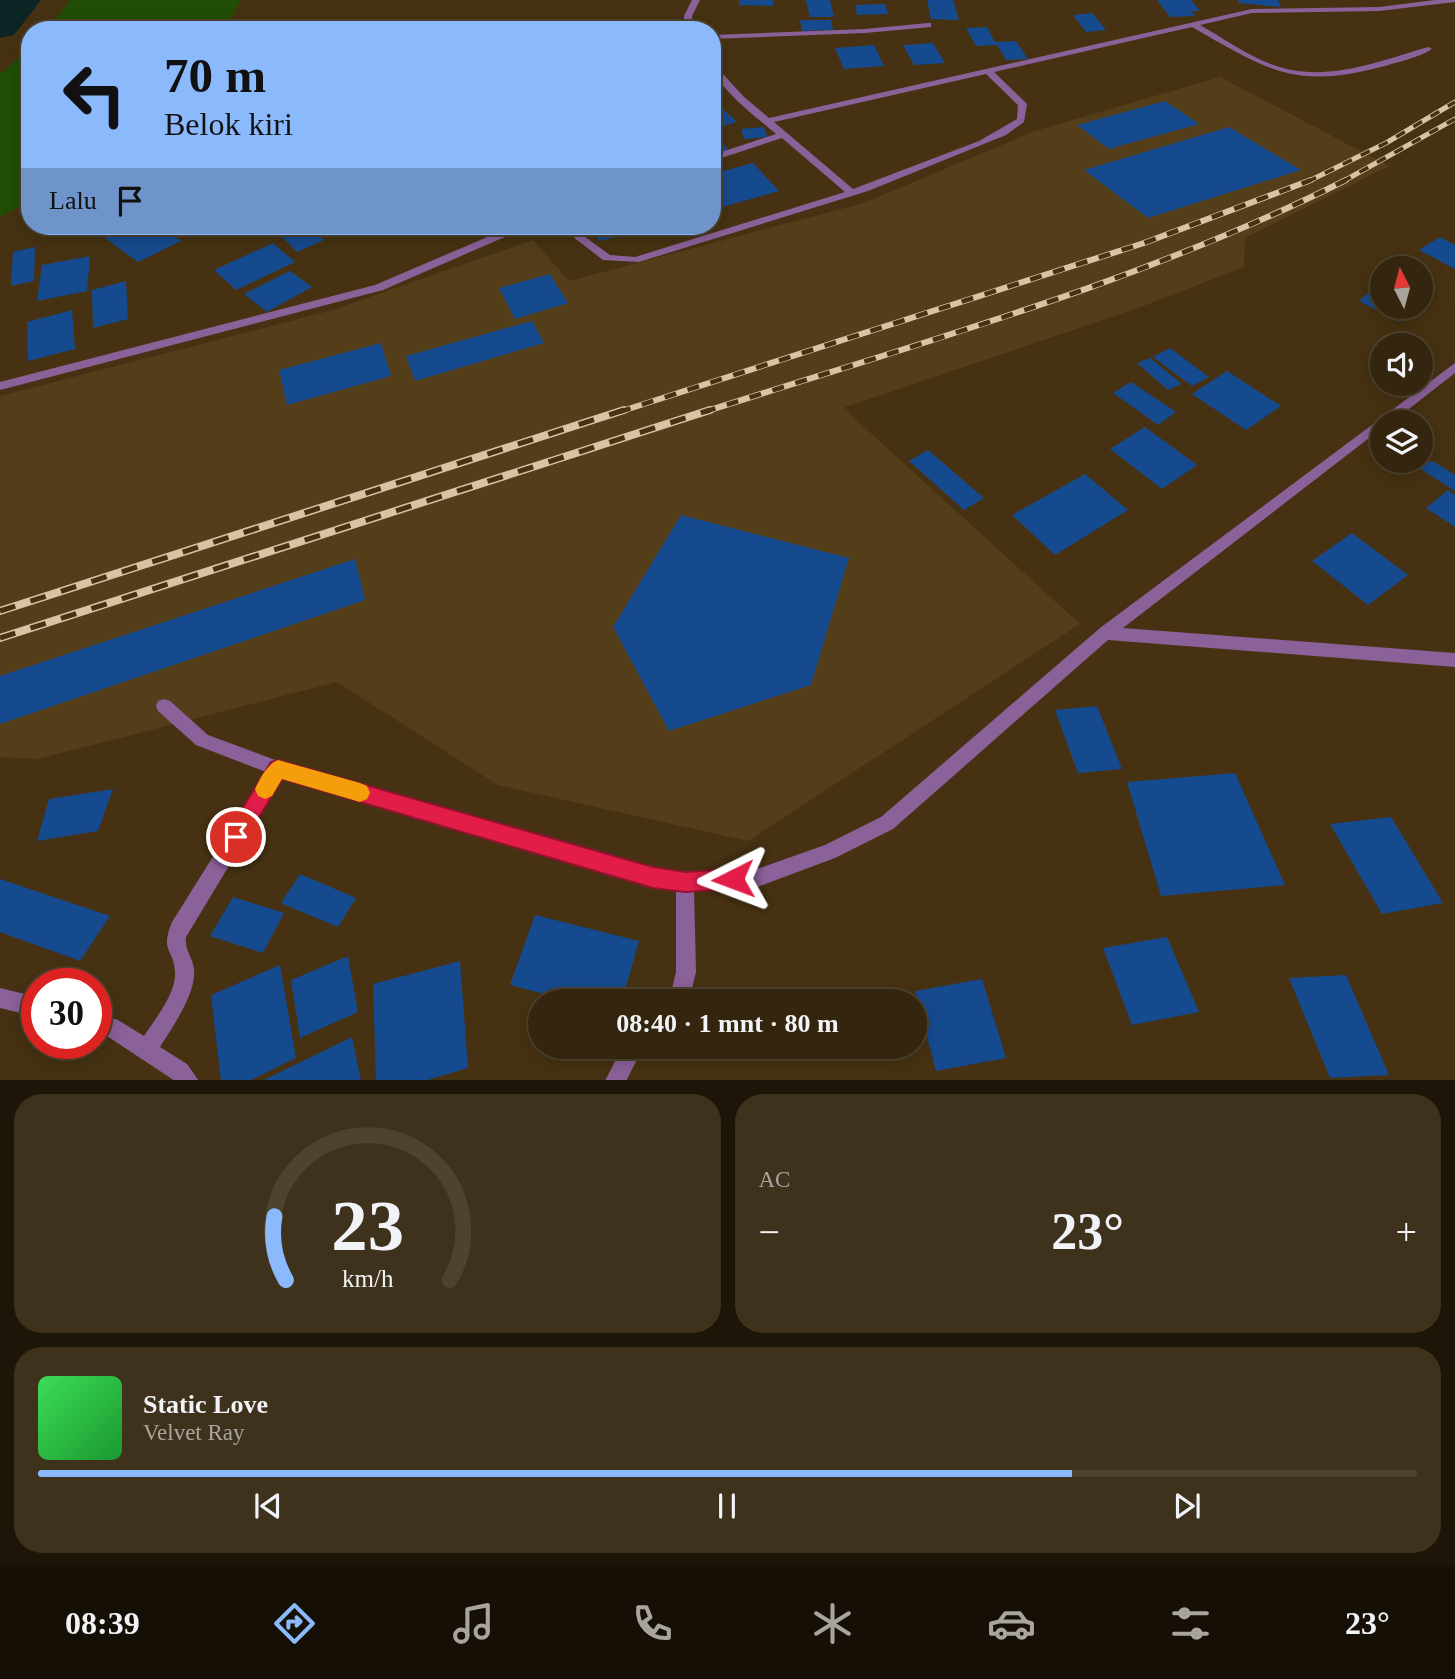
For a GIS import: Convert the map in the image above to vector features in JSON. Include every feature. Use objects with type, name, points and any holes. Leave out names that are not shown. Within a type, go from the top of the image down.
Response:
[{"type":"street","points":[[688,21],[696,0]]},
{"type":"street","points":[[767,121],[1192,24],[1266,10],[1379,9],[1455,0]]},
{"type":"street","points":[[1192,24],[1273,68],[1288,71],[1366,68],[1428,49]]},
{"type":"street","points":[[721,37],[813,34],[928,25]]},
{"type":"street","points":[[721,233],[852,193],[931,163],[1013,127],[1021,120],[1023,104],[989,72]]},
{"type":"street","points":[[721,75],[741,99],[852,193]]},
{"type":"street","points":[[721,155],[782,135]]},
{"type":"street","points":[[0,386],[379,288],[502,235]]},
{"type":"street","points":[[576,235],[607,258],[635,260],[716,235]]},
{"type":"street","points":[[1399,410],[1455,367]]},
{"type":"street","points":[[164,706],[202,740],[278,769],[653,877],[685,882],[757,878],[829,852],[887,823],[1105,633],[1370,432]]},
{"type":"street","points":[[1105,633],[1455,660]]},
{"type":"street","points":[[147,1050],[184,984],[185,970],[174,942],[179,929],[278,769]]},
{"type":"street","points":[[682,989],[686,972],[685,882]]},
{"type":"street","points":[[0,998],[21,1003]]},
{"type":"street","points":[[112,1028],[180,1071],[189,1080]]},
{"type":"street","points":[[615,1080],[627,1059]]},
{"type":"shaded area","points":[[1220,77],[1389,166],[1245,238],[1244,267],[1138,308],[843,408],[1080,624],[748,841],[498,785],[337,682],[38,759],[0,757],[0,396],[333,310],[533,240],[569,281],[864,203],[1035,131]]},
{"type":"green space","points":[[70,0],[241,0],[229,21],[54,21]]},
{"type":"green space","points":[[21,55],[21,206],[0,217],[0,74]]},
{"type":"building","points":[[739,0],[773,0],[773,6],[739,5]]},
{"type":"building","points":[[806,0],[830,0],[834,17],[810,17]]},
{"type":"building","points":[[927,0],[953,0],[959,20],[931,19]]},
{"type":"building","points":[[1157,0],[1191,0],[1200,11],[1191,11],[1195,16],[1170,17]]},
{"type":"building","points":[[1238,0],[1278,0],[1281,7],[1239,3]]},
{"type":"building","points":[[885,4],[888,14],[857,15],[855,5]]},
{"type":"building","points":[[1092,13],[1106,30],[1086,32],[1073,15]]},
{"type":"building","points":[[800,20],[831,20],[833,30],[802,31]]},
{"type":"building","points":[[987,27],[995,42],[1016,41],[1028,59],[1006,60],[997,45],[976,46],[966,28]]},
{"type":"building","points":[[933,43],[945,63],[914,65],[903,45]]},
{"type":"building","points":[[874,45],[884,66],[844,69],[835,48]]},
{"type":"building","points":[[1165,101],[1199,124],[1109,149],[1077,125]]},
{"type":"building","points":[[721,107],[737,122],[721,126]]},
{"type":"building","points":[[764,127],[767,137],[744,139],[741,129]]},
{"type":"building","points":[[1229,127],[1301,170],[1148,218],[1084,170]]},
{"type":"building","points":[[721,140],[728,150],[721,152]]},
{"type":"building","points":[[753,163],[779,191],[721,207],[721,172]]},
{"type":"building","points":[[112,235],[173,235],[181,241],[138,262],[105,238]]},
{"type":"building","points":[[280,235],[319,235],[324,240],[297,252]]},
{"type":"building","points":[[596,235],[622,235],[600,241]]},
{"type":"building","points":[[1440,237],[1455,245],[1455,269],[1433,256],[1419,250]]},
{"type":"building","points":[[273,243],[295,262],[236,290],[214,270]]},
{"type":"building","points":[[35,247],[34,281],[11,286],[13,252]]},
{"type":"building","points":[[90,256],[87,291],[37,301],[42,265]]},
{"type":"building","points":[[290,271],[312,287],[267,312],[244,294]]},
{"type":"building","points":[[550,274],[568,303],[515,319],[499,288]]},
{"type":"building","points":[[126,281],[128,319],[93,328],[92,290]]},
{"type":"building","points":[[1370,291],[1370,307],[1359,301]]},
{"type":"building","points":[[72,310],[75,349],[28,361],[27,322]]},
{"type":"building","points":[[532,321],[544,343],[415,381],[406,356]]},
{"type":"building","points":[[381,343],[391,376],[287,405],[279,370]]},
{"type":"building","points":[[1170,348],[1209,377],[1192,386],[1153,357]]},
{"type":"building","points":[[1150,358],[1182,384],[1168,390],[1137,363]]},
{"type":"building","points":[[1227,371],[1281,406],[1246,430],[1192,394]]},
{"type":"building","points":[[1131,382],[1176,412],[1158,425],[1113,393]]},
{"type":"building","points":[[1145,427],[1197,465],[1162,489],[1110,449]]},
{"type":"building","points":[[928,450],[984,498],[964,510],[909,461]]},
{"type":"building","points":[[1433,461],[1455,475],[1455,491],[1427,473],[1433,473]]},
{"type":"building","points":[[1085,474],[1128,510],[1055,555],[1012,515]]},
{"type":"building","points":[[1448,490],[1455,495],[1455,527],[1426,508]]},
{"type":"building","points":[[681,515],[849,558],[811,685],[669,731],[613,627]]},
{"type":"building","points":[[1352,533],[1408,575],[1368,605],[1312,561]]},
{"type":"building","points":[[355,559],[365,600],[0,724],[0,676]]},
{"type":"building","points":[[1097,706],[1122,769],[1078,773],[1055,710]]},
{"type":"building","points":[[1235,773],[1285,885],[1161,896],[1127,782]]},
{"type":"building","points":[[113,789],[98,831],[37,841],[49,799]]},
{"type":"building","points":[[1391,817],[1443,903],[1382,914],[1330,824]]},
{"type":"building","points":[[300,874],[356,898],[338,927],[281,903]]},
{"type":"building","points":[[0,879],[110,916],[80,961],[0,932]]},
{"type":"building","points":[[233,897],[284,913],[263,953],[210,936]]},
{"type":"building","points":[[535,915],[639,941],[625,989],[528,990],[510,985]]},
{"type":"building","points":[[1167,937],[1199,1012],[1132,1025],[1103,948]]},
{"type":"building","points":[[348,956],[358,1012],[300,1038],[291,980]]},
{"type":"building","points":[[460,961],[468,1068],[427,1080],[376,1080],[373,984]]},
{"type":"building","points":[[280,965],[296,1058],[251,1080],[221,1080],[211,995]]},
{"type":"building","points":[[1346,975],[1389,1075],[1330,1078],[1289,978]]},
{"type":"building","points":[[982,979],[1006,1058],[936,1071],[927,1037],[926,989]]},
{"type":"building","points":[[352,1037],[361,1080],[264,1080]]},
{"type":"waterway","points":[[0,26],[21,0]]},
{"type":"railway","points":[[1307,182],[1386,143],[1455,102]]},
{"type":"railway","points":[[1343,181],[1455,119]]},
{"type":"railway","points":[[619,412],[1144,243],[1311,180]]},
{"type":"railway","points":[[704,412],[948,335],[1110,280],[1190,250],[1343,181]]},
{"type":"railway","points":[[0,611],[624,410]]},
{"type":"railway","points":[[0,638],[710,410]]},
{"type":"slow traffic","points":[[265,789],[278,769],[360,793]]},
{"type":"route","points":[[236,837],[278,769],[653,877],[685,882],[733,879]]}]
